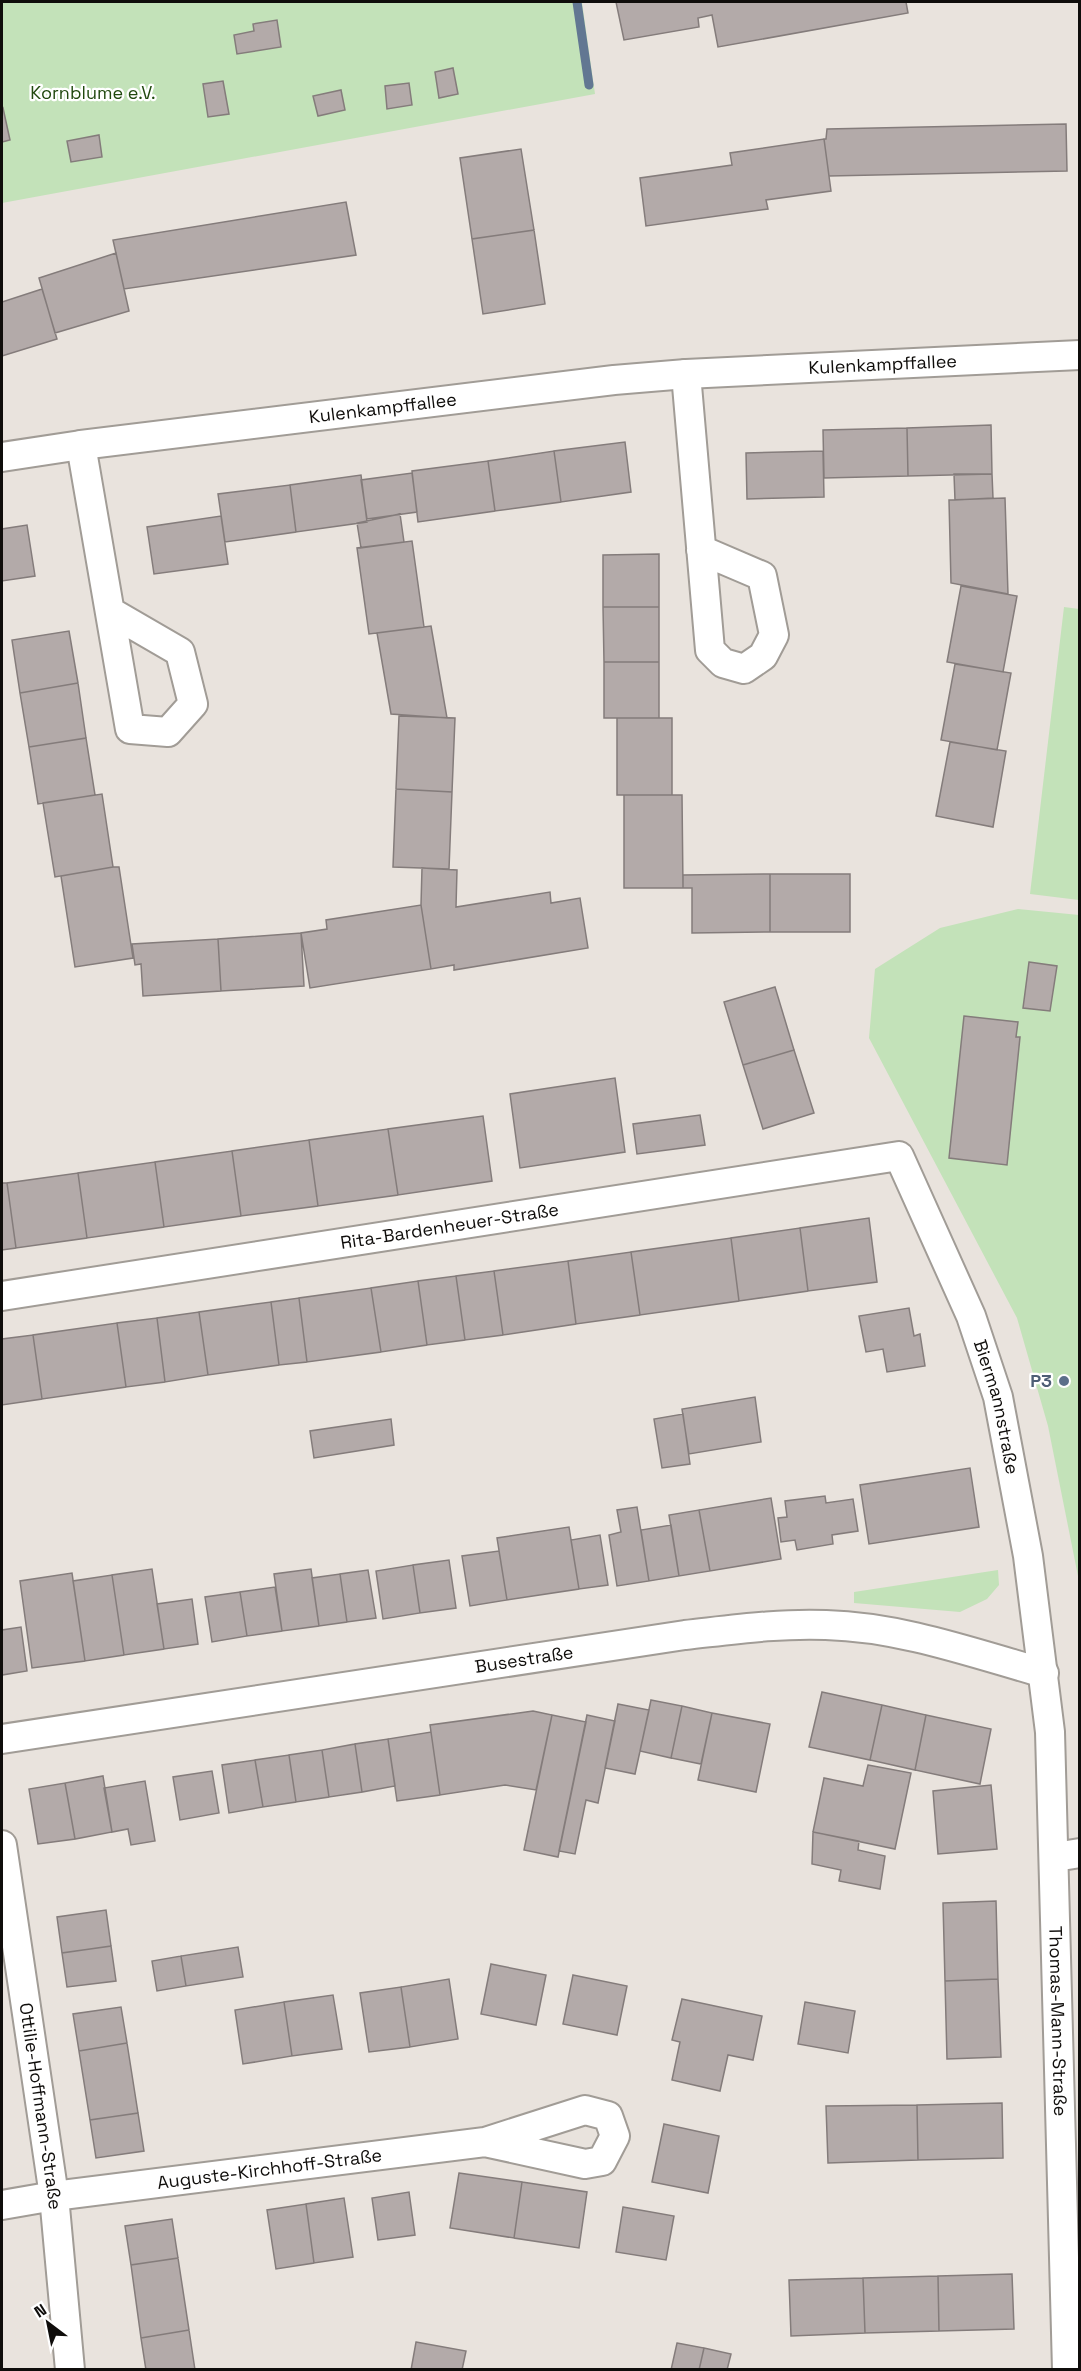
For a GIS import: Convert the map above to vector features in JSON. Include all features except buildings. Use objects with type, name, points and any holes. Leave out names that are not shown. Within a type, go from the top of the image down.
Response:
[{"type":"street","name":"Kulenkampffallee","points":[[2,457],[81,445],[686,374],[1080,355]]},
{"type":"street","points":[[686,374],[701,550]]},
{"type":"street","points":[[81,445],[111,612]]},
{"type":"street","name":"Rita-Bardenheuer-Straße","points":[[2,1296],[899,1156]]},
{"type":"street","name":"Biermannstraße","points":[[899,1156],[971,1316],[998,1397],[1024,1527],[1044,1673]]},
{"type":"street","name":"Busestraße","points":[[2,1739],[685,1635],[767,1626],[828,1625],[922,1638],[1044,1673]]},
{"type":"street","name":"Thomas-Mann-Straße","points":[[1044,1673],[1067,1855],[1067,2370]]},
{"type":"street","name":"Ottilie-Hoffmann-Straße","points":[[2,1845],[54,2196],[70,2370]]},
{"type":"street","name":"Auguste-Kirchhoff-Straße","points":[[2,2205],[54,2196],[485,2142]]},
{"type":"green space","name":"Kornblume e.V.","points":[[2,2],[582,2],[595,94],[2,203]]},
{"type":"green space","points":[[1064,607],[1079,609],[1079,900],[1030,894]]},
{"type":"green space","points":[[1018,909],[1079,915],[1079,1581],[1048,1426],[1017,1318],[869,1038],[875,969],[940,928]]},
{"type":"green space","points":[[998,1570],[999,1585],[987,1599],[960,1612],[854,1603],[854,1592]]},
{"type":"waterway","points":[[577,2],[589,85]]},
{"type":"place","name":"P3","points":[[1064,1381]]}]
